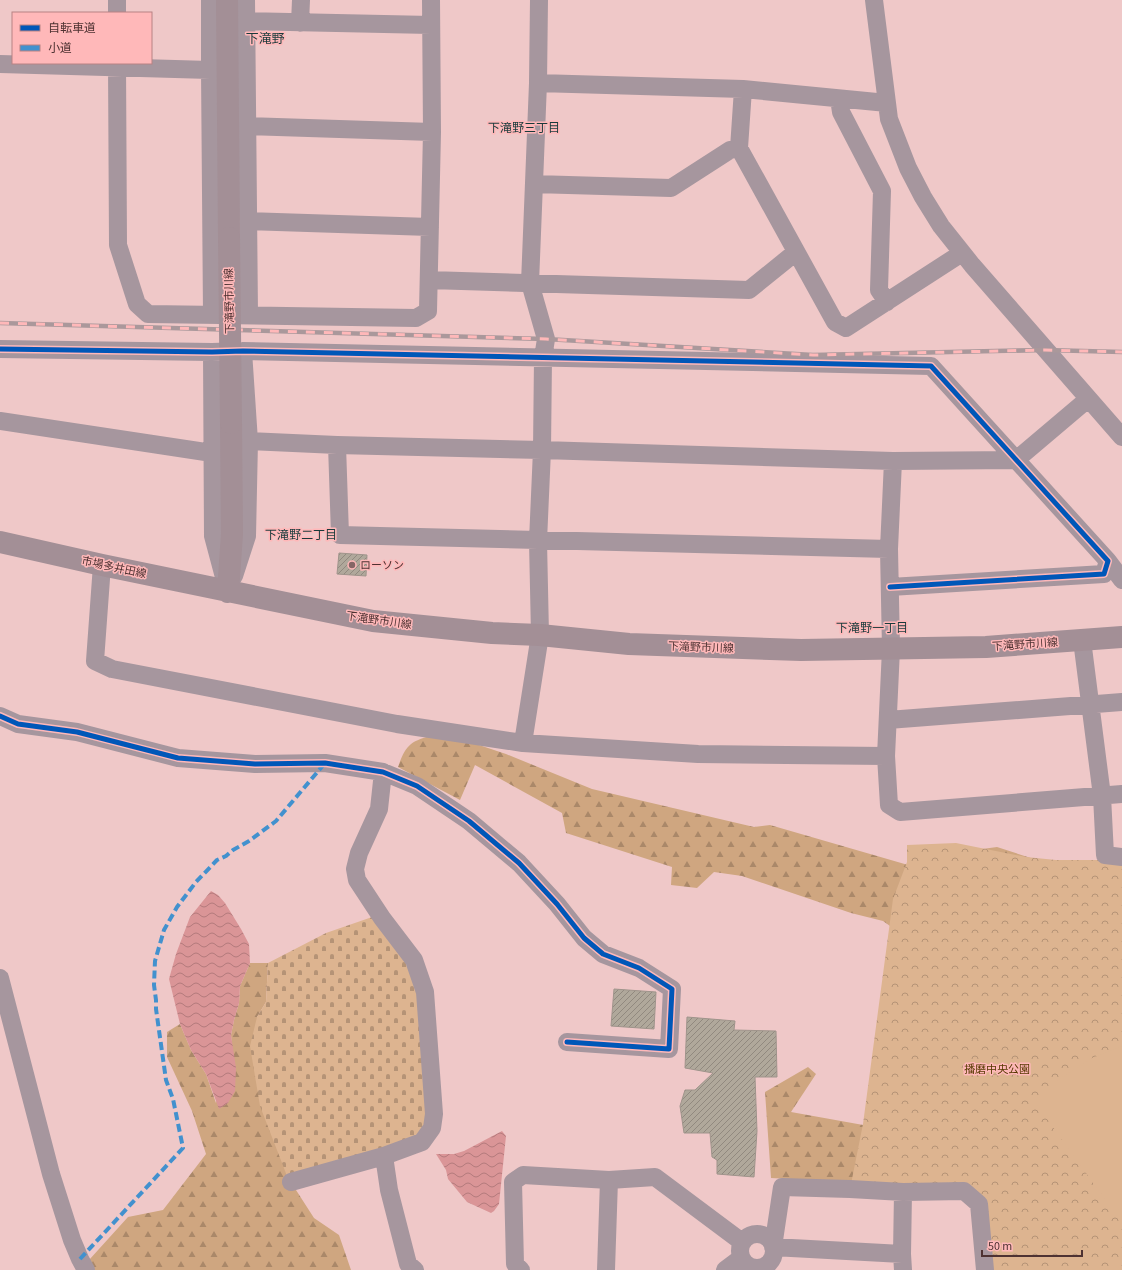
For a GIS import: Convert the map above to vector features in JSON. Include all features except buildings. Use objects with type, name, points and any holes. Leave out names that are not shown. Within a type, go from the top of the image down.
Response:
[{"type":"main road","name":"下滝野市川線","points":[[227,0],[232,534],[228,592],[373,621],[492,633],[540,635],[629,644],[801,650],[890,649],[986,647],[1122,637]]},
{"type":"main road","name":"市場多井田線","points":[[0,542],[228,592]]},
{"type":"street","points":[[117,0],[117,12]]},
{"type":"street","points":[[210,0],[212,314]]},
{"type":"street","points":[[246,0],[248,315]]},
{"type":"street","points":[[300,23],[301,0]]},
{"type":"street","points":[[118,65],[118,245],[137,304],[148,314],[416,318],[428,311],[432,132],[431,0]]},
{"type":"street","points":[[523,744],[540,635],[538,541],[542,450],[543,358],[546,338],[530,283],[538,82],[539,0]]},
{"type":"street","points":[[874,0],[889,119],[908,168],[941,226],[962,253],[1122,437]]},
{"type":"street","points":[[247,22],[431,26]]},
{"type":"street","points":[[0,64],[118,65],[210,70]]},
{"type":"street","points":[[538,82],[743,89],[887,103]]},
{"type":"street","points":[[743,89],[739,148],[835,322],[846,328],[962,253]]},
{"type":"street","points":[[839,98],[841,112],[882,191],[880,290],[887,302]]},
{"type":"street","points":[[248,126],[432,132]]},
{"type":"street","points":[[534,184],[671,188],[730,150],[739,148]]},
{"type":"street","points":[[248,221],[430,227]]},
{"type":"street","points":[[428,280],[749,290],[796,252]]},
{"type":"street","points":[[0,349],[212,352],[243,351],[931,366],[1108,561],[1122,580]]},
{"type":"street","points":[[228,592],[247,536],[249,441],[243,351]]},
{"type":"street","points":[[212,352],[213,536],[228,592]]},
{"type":"street","points":[[249,441],[337,445],[893,461],[1016,460],[1088,399]]},
{"type":"street","points":[[0,421],[212,453]]},
{"type":"street","points":[[337,445],[340,535],[889,549]]},
{"type":"street","points":[[893,461],[889,549],[890,649],[886,756],[889,805],[900,812],[1122,794]]},
{"type":"street","points":[[890,587],[1104,574],[1108,561]]},
{"type":"street","points":[[102,565],[95,661],[112,669],[397,724],[523,744],[698,754],[886,756]]},
{"type":"street","points":[[1082,640],[1102,796],[1105,855],[1122,857]]},
{"type":"street","points":[[888,720],[1122,702]]},
{"type":"street","points":[[0,716],[18,724],[77,732],[178,758],[255,764],[325,763],[383,772],[417,786],[469,821],[519,863],[557,904],[584,938],[603,954],[639,968],[672,989],[669,1049],[567,1042]]},
{"type":"street","points":[[291,1182],[384,1156],[422,1142],[432,1128],[434,1114],[425,992],[414,960],[378,912],[357,880],[355,869],[359,853],[379,809],[383,772]]},
{"type":"street","points":[[0,978],[51,1174],[72,1240],[86,1270]]},
{"type":"street","points":[[384,1156],[389,1190],[408,1264],[415,1270]]},
{"type":"street","points":[[521,1270],[515,1264],[513,1182],[523,1175],[609,1180],[655,1177],[741,1250],[746,1265],[753,1268],[770,1267],[773,1257],[782,1187],[903,1192],[964,1191],[979,1204],[985,1270]]},
{"type":"street","points":[[606,1270],[609,1180]]},
{"type":"street","points":[[725,1270],[741,1250],[746,1237],[752,1234],[766,1236],[774,1247],[903,1262],[903,1192]]},
{"type":"green space","points":[[434,735],[455,737],[506,754],[592,789],[754,827],[770,825],[915,867],[975,850],[997,847],[1043,862],[1009,1191],[771,1178],[765,1092],[808,1067],[816,1074],[791,1112],[941,1139],[897,931],[883,921],[851,913],[742,876],[714,872],[697,888],[671,885],[672,867],[566,833],[562,813],[475,765],[460,800],[398,767],[404,753],[410,745],[420,739]]},
{"type":"green space","name":"播磨中央公園","points":[[956,843],[1026,857],[1056,860],[1122,860],[1122,1270],[985,1270],[979,1204],[964,1191],[850,1189],[863,1124],[893,899],[907,862],[907,845]]},
{"type":"green space","points":[[375,916],[403,956],[421,1000],[427,1130],[421,1138],[287,1176],[260,1106],[250,1046],[257,1017],[266,1002],[268,963],[326,933]]},
{"type":"green space","points":[[250,963],[268,963],[266,1002],[257,1017],[287,1176],[314,1218],[339,1235],[351,1270],[95,1270],[89,1260],[128,1217],[163,1210],[206,1154],[192,1111],[167,1057],[167,1032],[180,1024],[191,1050],[206,1074],[216,1103],[232,1046],[231,1035],[239,1003],[240,986]]},
{"type":"green space","points":[[1122,1046],[1122,1223],[1037,1105],[1058,1080],[1092,1058]]},
{"type":"water","points":[[211,891],[218,895],[225,903],[241,929],[249,944],[250,963],[240,986],[239,1003],[231,1035],[236,1068],[235,1091],[228,1103],[219,1109],[206,1074],[191,1050],[180,1024],[169,979],[176,954],[190,917]]},
{"type":"water","points":[[502,1131],[506,1136],[499,1204],[491,1213],[467,1202],[448,1179],[446,1170],[436,1154],[454,1154],[464,1151]]},
{"type":"railway","points":[[0,323],[546,339],[813,355],[1045,350],[1122,352]]},
{"type":"marked path","points":[[80,1259],[183,1148],[173,1099],[166,1080],[156,1009],[154,985],[155,961],[164,930],[177,907],[196,882],[217,860],[249,841],[276,821],[325,763]]},
{"type":"cycle path","points":[[0,349],[212,352],[243,351],[931,366],[1108,561],[1104,574],[890,587]]},
{"type":"cycle path","points":[[0,716],[18,724],[77,732],[178,758],[255,764],[325,763],[383,772],[417,786],[469,821],[519,863],[557,904],[584,938],[603,954],[639,968],[672,989],[669,1049],[567,1042]]},
{"type":"place","name":"ローソン","points":[[352,565]]},
{"type":"district","name":"下滝野","points":[[265,38]]},
{"type":"district","name":"下滝野三丁目","points":[[524,128]]},
{"type":"district","name":"下滝野二丁目","points":[[301,535]]},
{"type":"district","name":"下滝野一丁目","points":[[872,628]]}]
